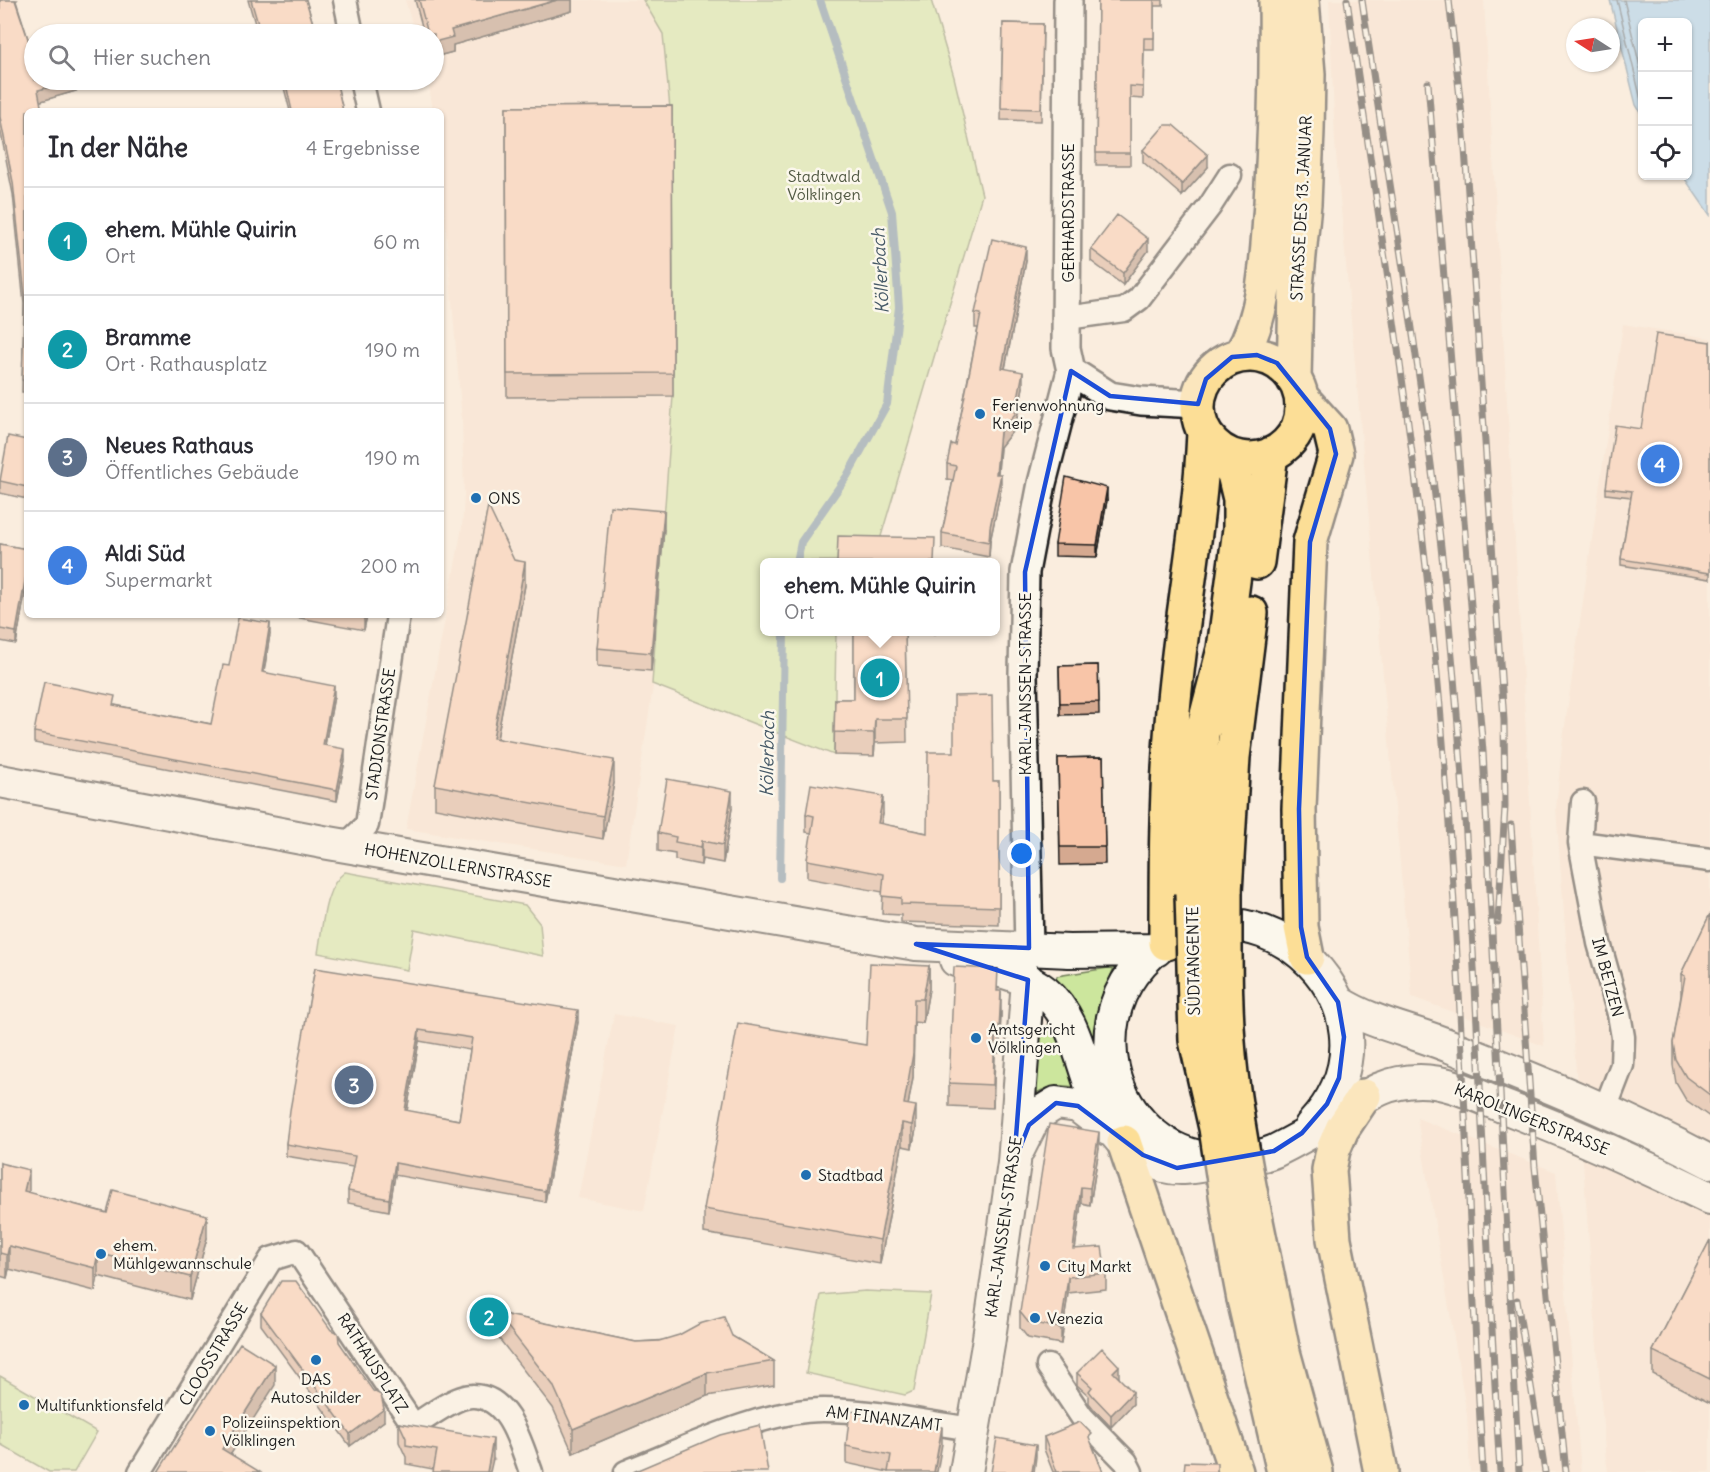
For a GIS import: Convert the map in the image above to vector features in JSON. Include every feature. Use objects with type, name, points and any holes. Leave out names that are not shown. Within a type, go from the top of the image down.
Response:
[{"type":"main road","name":"STRASSE DES 13. JANUAR","points":[[1241,355],[1254,328],[1267,256],[1276,120],[1276,0]]},
{"type":"main road","name":"STRASSE DES 13. JANUAR","points":[[1298,388],[1296,286],[1304,204],[1308,74],[1302,0]]},
{"type":"main road","points":[[1161,946],[1172,721],[1202,492],[1207,429],[1201,390],[1214,369],[1223,362],[1241,355],[1267,358],[1286,370],[1330,429],[1336,454],[1310,542],[1299,809],[1301,927],[1307,957]]},
{"type":"main road","points":[[1207,429],[1230,455],[1251,459],[1271,454],[1286,444],[1297,430],[1302,416],[1298,388]]},
{"type":"main road","name":"SÜDTANGENTE","points":[[1207,429],[1234,474],[1240,499],[1240,529],[1224,649],[1202,734],[1192,893],[1196,1040],[1216,1128],[1233,1241],[1283,1352],[1316,1472]]},
{"type":"main road","name":"SÜDTANGENTE","points":[[1271,454],[1233,757],[1225,892],[1225,965],[1231,1072],[1257,1296],[1284,1472]]},
{"type":"main road","name":"HOHENZOLLERNSTRASSE","points":[[0,781],[303,838],[916,944],[1069,951],[1161,946]]},
{"type":"main road","name":"KAROLINGERSTRASSE","points":[[1229,1161],[1189,1154],[1163,1142],[1137,1119],[1119,1089],[1110,1050],[1115,1009],[1131,976],[1161,946],[1190,932],[1233,926],[1275,936],[1307,957],[1324,976],[1338,1002],[1344,1037],[1339,1078],[1319,1116],[1289,1143]]},
{"type":"main road","name":"HOHENZOLLERNSTRASSE","points":[[916,944],[951,959],[1028,980]]},
{"type":"main road","points":[[1028,980],[1051,960],[1069,951]]},
{"type":"main road","name":"KAROLINGERSTRASSE","points":[[1028,980],[1059,1007],[1080,1054],[1097,1105],[1124,1142],[1162,1165],[1177,1168],[1265,1155],[1328,1122],[1380,1087],[1421,1081],[1446,1084],[1589,1140],[1710,1198]]},
{"type":"main road","name":"KARL-JANSSEN-STRASSE","points":[[966,1472],[1014,1162],[1028,980]]},
{"type":"main road","points":[[1338,1002],[1355,1013],[1437,1041],[1605,1109],[1710,1162]]},
{"type":"main road","points":[[1364,1096],[1342,1129],[1333,1150],[1329,1170],[1334,1239],[1381,1472]]},
{"type":"main road","points":[[1014,1162],[1029,1125],[1045,1107],[1056,1102],[1066,1102],[1088,1112],[1124,1142],[1236,1472]]},
{"type":"street","points":[[345,0],[350,24]]},
{"type":"street","name":"GERHARDSTRASSE","points":[[1056,423],[1071,371],[1066,348],[1068,0]]},
{"type":"street","points":[[363,90],[367,108]]},
{"type":"street","points":[[1067,318],[1124,310],[1138,299],[1210,206],[1230,175]]},
{"type":"street","points":[[1071,371],[1110,396],[1141,401],[1207,429]]},
{"type":"street","name":"KARL-JANSSEN-STRASSE","points":[[1029,948],[1023,674],[1025,572],[1056,423]]},
{"type":"street","name":"STADIONSTRASSE","points":[[346,845],[367,825],[398,618]]},
{"type":"street","name":"IM BETZEN","points":[[1583,802],[1580,843],[1599,943],[1619,1014],[1623,1037],[1622,1065],[1605,1109]]},
{"type":"street","points":[[1580,843],[1710,860]]},
{"type":"street","name":"CLOOSSTRASSE","points":[[140,1472],[271,1259],[297,1251]]},
{"type":"street","name":"RATHAUSPLATZ","points":[[297,1251],[414,1426],[442,1408],[471,1395],[489,1400],[505,1412],[531,1472]]},
{"type":"street","points":[[1048,1366],[1082,1417],[1126,1462],[1131,1472]]},
{"type":"street","name":"AM FINANZAMT","points":[[626,1472],[750,1424],[802,1412],[823,1410],[864,1414],[973,1430]]},
{"type":"highlighted area","points":[[1257,355],[1277,363],[1330,429],[1336,454],[1310,542],[1299,809],[1301,927],[1307,957],[1338,1002],[1344,1037],[1339,1078],[1327,1104],[1302,1133],[1274,1151],[1177,1168],[1143,1155],[1078,1106],[1056,1103],[1029,1125],[1014,1163],[1028,980],[916,944],[1029,948],[1025,572],[1071,371],[1110,396],[1198,404],[1206,379],[1232,357]]},
{"type":"shaded area","points":[[405,0],[643,0],[663,34],[672,130],[673,396],[655,674],[626,864],[406,829],[462,527],[464,495],[462,421],[444,206],[444,108],[433,108],[430,90],[444,90],[444,24],[412,24]]},
{"type":"shaded area","points":[[1329,0],[1484,0],[1544,1046],[1412,997],[1335,143]]},
{"type":"shaded area","points":[[1623,324],[1710,338],[1710,1472],[1608,1472],[1556,809],[1562,746]]},
{"type":"shaded area","points":[[614,1014],[679,1026],[644,1211],[578,1198]]},
{"type":"shaded area","points":[[1417,1118],[1556,1172],[1581,1472],[1470,1472],[1467,1415]]},
{"type":"green space","name":"Stadtwald Völklingen","points":[[643,0],[931,0],[954,77],[982,195],[875,558],[760,558],[760,636],[836,636],[834,755],[652,684],[673,396],[672,130],[663,34]]},
{"type":"green space","points":[[345,872],[525,905],[540,924],[543,956],[414,929],[407,970],[318,953],[328,898],[332,888]]},
{"type":"green space","points":[[1114,967],[1101,1005],[1093,1049],[1066,993],[1056,980],[1057,976]]},
{"type":"green space","points":[[1049,1024],[1053,1026],[1079,1088],[1054,1087],[1031,1096],[1038,1047]]},
{"type":"green space","points":[[865,1291],[931,1294],[914,1391],[905,1395],[806,1373],[821,1295]]},
{"type":"green space","name":"Multifunktionsfeld","points":[[0,1376],[97,1432],[74,1472],[49,1472],[0,1444]]},
{"type":"water","points":[[1610,0],[1710,0],[1710,215],[1686,180],[1692,180],[1692,18],[1638,18],[1638,108],[1620,40],[1620,18],[1614,18]]},
{"type":"building","points":[[0,0],[15,0],[24,27],[24,90],[38,90],[41,108],[24,108],[24,286],[13,182],[0,117]]},
{"type":"building","points":[[251,0],[306,0],[313,24],[258,24]]},
{"type":"building","points":[[419,0],[557,0],[451,30],[453,37],[444,39],[444,24],[425,24]]},
{"type":"building","points":[[1098,0],[1154,0],[1154,38],[1144,38],[1143,87],[1130,86],[1130,153],[1096,153]]},
{"type":"building","points":[[1003,23],[1043,24],[1041,109],[1001,108]]},
{"type":"building","points":[[287,90],[338,90],[342,108],[291,108]]},
{"type":"building","points":[[672,106],[673,373],[507,374],[506,107]]},
{"type":"building","points":[[1165,125],[1173,125],[1208,155],[1182,184],[1143,150]]},
{"type":"building","points":[[1117,215],[1148,239],[1123,273],[1091,249]]},
{"type":"building","points":[[992,239],[1026,247],[1002,368],[1023,372],[1015,414],[1000,432],[996,474],[1001,474],[989,542],[942,533],[956,466],[947,464],[951,444],[955,445],[981,314],[975,313]]},
{"type":"building","points":[[24,323],[24,380],[22,380]]},
{"type":"building","points":[[1656,334],[1710,342],[1710,573],[1621,559],[1632,491],[1606,488],[1615,425],[1641,429]]},
{"type":"building","points":[[8,436],[24,439],[24,486],[0,481]]},
{"type":"building","points":[[1066,477],[1107,488],[1097,545],[1055,544]]},
{"type":"building","points":[[488,506],[514,560],[525,562],[493,738],[614,760],[603,816],[435,785]]},
{"type":"building","points":[[610,506],[664,511],[651,653],[597,648]]},
{"type":"building","points":[[838,536],[935,538],[934,558],[837,558]]},
{"type":"building","points":[[0,544],[24,548],[24,587],[16,632],[0,629]]},
{"type":"building","points":[[238,618],[270,623],[262,672],[334,686],[323,745],[345,749],[337,790],[34,732],[44,682],[115,696],[113,705],[211,724],[223,665],[229,666]]},
{"type":"building","points":[[854,636],[905,636],[907,719],[875,719],[874,733],[834,732],[835,699],[854,699]]},
{"type":"building","points":[[1098,665],[1099,702],[1060,703],[1059,666]]},
{"type":"building","points":[[992,695],[993,781],[999,781],[999,907],[901,904],[901,898],[882,896],[884,874],[807,860],[814,816],[806,814],[811,784],[883,796],[878,823],[927,833],[928,752],[954,752],[954,696]]},
{"type":"building","points":[[1103,757],[1105,847],[1060,847],[1058,758]]},
{"type":"building","points":[[667,779],[732,791],[723,845],[702,841],[701,847],[675,842],[676,837],[658,833]]},
{"type":"building","points":[[1710,914],[1710,1095],[1686,1077],[1676,1060],[1673,1043],[1685,976],[1681,974]]},
{"type":"building","name":"Stadtbad","points":[[870,963],[929,966],[923,999],[914,999],[913,1054],[904,1104],[916,1106],[912,1125],[902,1123],[880,1240],[704,1209],[738,1023],[866,1045]]},
{"type":"building","points":[[954,967],[998,969],[997,991],[1001,991],[999,1030],[995,1030],[993,1085],[949,1083]]},
{"type":"building","points":[[315,968],[578,1010],[545,1191],[395,1163],[389,1199],[348,1191],[355,1156],[286,1144]],"holes":[[[419,1030],[472,1038],[459,1120],[405,1110]]]},
{"type":"building","points":[[1049,1124],[1099,1132],[1090,1188],[1081,1187],[1073,1249],[1102,1247],[1106,1273],[1068,1277],[1061,1328],[1028,1322],[1020,1312]]},
{"type":"building","name":"ehem. Mühlgewannschule","points":[[0,1163],[29,1170],[24,1191],[107,1213],[113,1190],[207,1215],[190,1277],[98,1253],[95,1268],[9,1246],[7,1255],[0,1253]]},
{"type":"building","points":[[1710,1240],[1710,1379],[1653,1351]]},
{"type":"building","points":[[281,1281],[296,1281],[331,1330],[338,1333],[339,1342],[373,1391],[381,1395],[384,1409],[350,1434],[261,1313]]},
{"type":"building","points":[[497,1313],[636,1342],[659,1341],[679,1335],[699,1324],[724,1317],[732,1336],[774,1361],[707,1373],[573,1429],[553,1385]]},
{"type":"building","points":[[240,1343],[275,1365],[222,1449],[260,1472],[158,1472]]},
{"type":"building","points":[[1102,1348],[1119,1366],[1113,1372],[1133,1392],[1111,1415],[1089,1391],[1092,1387],[1077,1373]]},
{"type":"building","points":[[850,1411],[942,1427],[934,1472],[888,1472],[891,1455],[846,1446]]},
{"type":"building","points":[[1080,1422],[1092,1434],[1089,1437],[1103,1472],[1057,1472],[1044,1437]]},
{"type":"building","points":[[399,1423],[493,1439],[487,1472],[433,1472],[437,1450],[406,1445],[406,1438]]},
{"type":"building","points":[[760,1425],[768,1472],[633,1472],[720,1435]]},
{"type":"building","points":[[997,1438],[1036,1445],[1032,1472],[991,1472]]},
{"type":"building","points":[[1185,1462],[1217,1463],[1217,1472],[1184,1472]]},
{"type":"waterway","name":"Köllerbach","points":[[798,558],[801,542],[847,476],[887,404],[899,307],[892,212],[820,0]]},
{"type":"waterway","name":"Köllerbach","points":[[780,878],[784,636]]},
{"type":"railway","points":[[1347,0],[1400,364],[1434,638],[1455,915],[1483,1472]]},
{"type":"railway","points":[[1362,0],[1424,409],[1452,656],[1468,860],[1500,1472]]},
{"type":"railway","points":[[1449,0],[1464,134],[1504,720],[1505,807],[1498,922]]},
{"type":"railway","points":[[1428,83],[1483,751],[1519,1472]]},
{"type":"railway","points":[[1511,825],[1535,1167],[1566,1472]]},
{"type":"railway","points":[[1517,1300],[1545,1472]]},
{"type":"place","name":"Ferienwohnung Kneip","points":[[980,414]]},
{"type":"place","name":"Aldi Süd","points":[[1660,464]]},
{"type":"place","name":"ONS","points":[[476,498]]},
{"type":"place","name":"ehem. Mühle Quirin","points":[[880,678]]},
{"type":"place","name":"Amtsgericht Völklingen","points":[[976,1038]]},
{"type":"place","name":"Neues Rathaus","points":[[354,1085]]},
{"type":"place","name":"Stadtbad","points":[[806,1175]]},
{"type":"place","name":"ehem. Mühlgewannschule","points":[[101,1254]]},
{"type":"place","name":"City Markt","points":[[1045,1266]]},
{"type":"place","name":"Bramme","points":[[489,1317]]},
{"type":"place","name":"Venezia","points":[[1035,1318]]},
{"type":"place","name":"DAS Autoschilder","points":[[316,1360]]},
{"type":"place","name":"Multifunktionsfeld","points":[[24,1405]]},
{"type":"place","name":"Polizeiinspektion Völklingen","points":[[210,1431]]}]
